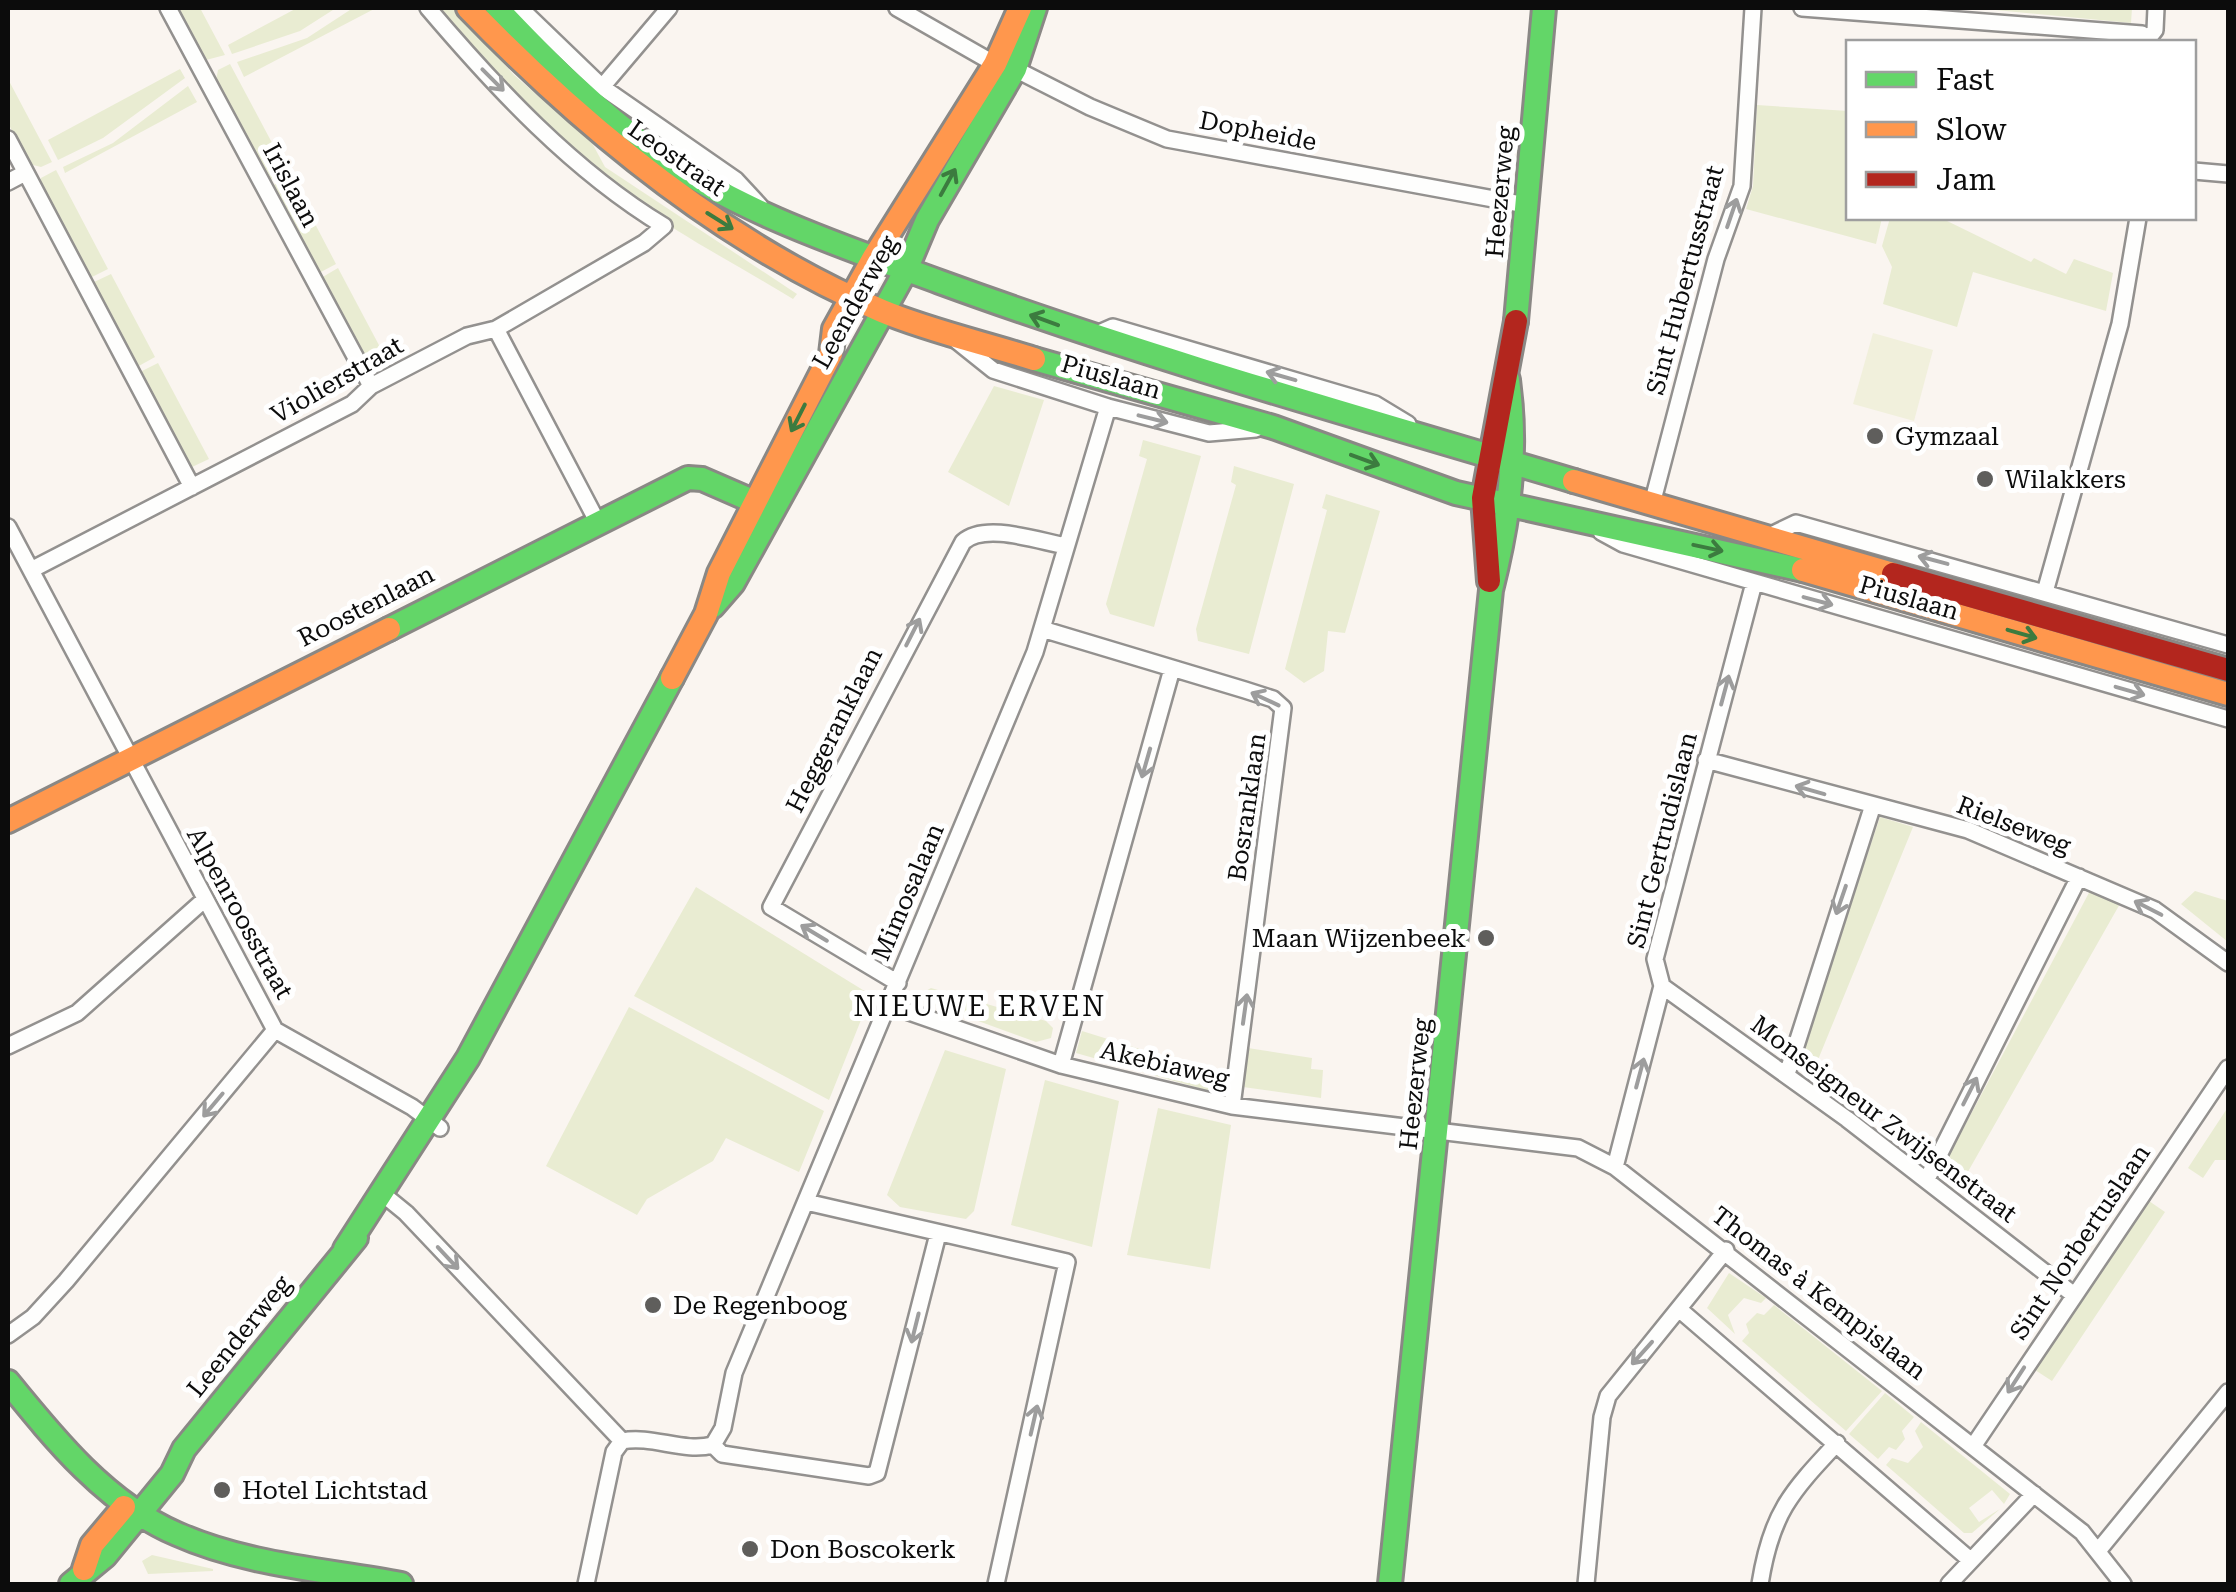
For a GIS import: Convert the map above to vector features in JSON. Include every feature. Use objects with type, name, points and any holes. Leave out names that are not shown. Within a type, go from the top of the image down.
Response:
[{"type":"main road","name":"Leostraat","points":[[468,8],[549,91],[639,166],[733,230],[850,298],[884,312]]},
{"type":"main road","name":"Leostraat","points":[[497,8],[552,66],[653,151],[703,184],[769,216],[906,270]]},
{"type":"main road","name":"Leenderweg","points":[[78,1577],[105,1556],[134,1508],[172,1474],[178,1458],[386,1196],[432,1124],[460,1094],[468,1058],[706,614],[718,572],[831,354],[834,329],[874,258],[1005,66],[1020,8]]},
{"type":"main road","name":"Leenderweg","points":[[706,614],[734,583],[884,312],[1036,8]]},
{"type":"main road","name":"Heezerweg","points":[[1490,590],[1484,498],[1508,380],[1544,8]]},
{"type":"main road","name":"Piuslaan","points":[[906,270],[1090,337],[1766,538],[2228,670]]},
{"type":"main road","name":"Piuslaan","points":[[884,312],[1273,428],[1456,493],[1770,561],[2228,694]]},
{"type":"main road","name":"Heezerweg","points":[[1390,1584],[1490,590],[1517,462],[1508,380]]},
{"type":"main road","name":"Roostenlaan","points":[[8,820],[126,757],[688,478],[702,479],[755,502]]},
{"type":"main road","points":[[8,1382],[47,1431],[134,1508],[204,1545],[400,1584]]},
{"type":"street","name":"Irislaan","points":[[168,8],[371,386]]},
{"type":"street","name":"Violierstraat","points":[[31,570],[352,404],[371,386],[468,336],[496,329],[644,243],[664,226],[588,172],[484,73],[428,8]]},
{"type":"street","name":"Leostraat","points":[[520,8],[602,87],[736,180],[769,216]]},
{"type":"street","points":[[602,87],[670,8]]},
{"type":"street","name":"Dopheide","points":[[897,8],[1005,66],[1167,138],[1526,206]]},
{"type":"street","name":"Sint Hubertusstraat","points":[[1652,504],[1716,259],[1742,186],[1753,8]]},
{"type":"street","points":[[1802,8],[1954,14],[2142,34],[2148,40]]},
{"type":"street","points":[[2150,40],[2155,30],[2156,8]]},
{"type":"street","points":[[8,139],[192,487]]},
{"type":"street","points":[[2196,171],[2228,174]]},
{"type":"street","points":[[8,182],[25,173]]},
{"type":"street","points":[[2045,592],[2129,286],[2138,220]]},
{"type":"street","points":[[496,329],[597,521]]},
{"type":"street","name":"Piuslaan","points":[[947,333],[993,370],[1108,407],[1209,433],[1273,428]]},
{"type":"street","name":"Mimosalaan","points":[[713,1444],[724,1428],[734,1373],[1042,629],[1108,407]]},
{"type":"street","name":"Piuslaan","points":[[1579,520],[1624,544],[2228,719]]},
{"type":"street","name":"Piuslaan","points":[[1766,538],[1796,523],[2228,645]]},
{"type":"street","name":"Alpenroosstraat","points":[[8,529],[126,757],[275,1030],[432,1124]]},
{"type":"street","name":"Heggeranklaan","points":[[898,983],[771,907],[962,542],[972,534],[986,533],[1066,546]]},
{"type":"street","name":"Sint Gertrudislaan","points":[[1615,1167],[1662,986],[1655,960],[1754,583]]},
{"type":"street","name":"Bosranklaan","points":[[1042,629],[1272,699],[1283,708],[1285,718],[1232,1106]]},
{"type":"street","points":[[1061,1065],[1172,668]]},
{"type":"street","name":"Rielseweg","points":[[1706,760],[1872,808],[1968,830],[2155,910],[2228,963]]},
{"type":"street","points":[[1787,1074],[1872,808]]},
{"type":"street","points":[[1927,1178],[2080,877]]},
{"type":"street","points":[[8,1046],[77,1012],[204,900]]},
{"type":"street","name":"Monseigneur Zwijsenstraat","points":[[1662,986],[1927,1178],[2074,1295]]},
{"type":"street","name":"Akebiaweg","points":[[889,1005],[1061,1065],[1232,1106],[1438,1132]]},
{"type":"street","points":[[8,1335],[33,1317],[66,1281],[275,1030]]},
{"type":"street","name":"Sint Norbertuslaan","points":[[1974,1445],[2228,1068]]},
{"type":"street","name":"Thomas à Kempislaan","points":[[1438,1132],[1553,1142],[1615,1167],[2034,1494],[2098,1551],[2123,1584]]},
{"type":"street","points":[[386,1196],[622,1441]]},
{"type":"street","points":[[806,1202],[1067,1262],[996,1584]]},
{"type":"street","points":[[586,1584],[614,1452],[622,1441],[636,1438],[698,1448],[713,1444],[722,1454],[869,1476],[878,1472],[938,1234]]},
{"type":"street","points":[[1586,1584],[1602,1417],[1608,1396],[1726,1250]]},
{"type":"street","points":[[1680,1310],[1969,1559]]},
{"type":"street","points":[[2098,1551],[2228,1392]]},
{"type":"street","points":[[1760,1584],[1764,1557],[1787,1496],[1837,1443]]},
{"type":"street","points":[[1948,1584],[2034,1494]]},
{"type":"green space","points":[[178,8],[200,8],[225,55],[206,60]]},
{"type":"green space","points":[[297,8],[336,8],[300,31],[232,54],[228,45]]},
{"type":"green space","points":[[353,8],[376,8],[244,77],[237,62],[307,38]]},
{"type":"green space","points":[[436,8],[453,8],[514,75],[592,143],[605,167],[797,294],[793,299],[673,228],[581,158],[530,110]]},
{"type":"green space","points":[[1975,8],[2132,8],[2131,23]]},
{"type":"green space","points":[[230,64],[287,171],[270,181],[216,80],[218,70]]},
{"type":"green space","points":[[180,69],[185,78],[103,138],[58,160],[48,140]]},
{"type":"green space","points":[[8,79],[52,162],[41,167],[29,164],[8,123]]},
{"type":"green space","points":[[188,86],[197,102],[65,173],[63,167],[113,143]]},
{"type":"green space","points":[[1757,105],[1846,111],[1846,220],[1882,220],[1876,244],[1746,209],[1753,186]]},
{"type":"green space","points":[[56,170],[108,269],[90,278],[40,186],[41,178]]},
{"type":"green space","points":[[290,176],[336,264],[319,273],[272,186]]},
{"type":"green space","points":[[1889,220],[1945,220],[2031,262],[2034,258],[2066,274],[2074,259],[2113,273],[2106,311],[1973,272],[1957,327],[1883,304],[1892,267],[1882,246]]},
{"type":"green space","points":[[338,268],[389,364],[381,368],[368,364],[321,278]]},
{"type":"green space","points":[[111,274],[155,357],[137,367],[92,283]]},
{"type":"green space","points":[[1873,333],[1933,350],[1914,421],[1853,404]]},
{"type":"green space","points":[[158,363],[209,459],[192,467],[140,372]]},
{"type":"green space","points":[[994,386],[1044,400],[1009,506],[948,472]]},
{"type":"green space","points":[[1143,440],[1201,456],[1154,627],[1110,614],[1106,604],[1147,459],[1139,456]]},
{"type":"green space","points":[[1234,466],[1294,484],[1249,654],[1198,641],[1196,629],[1236,485],[1231,482]]},
{"type":"green space","points":[[1326,494],[1380,511],[1345,633],[1328,631],[1324,671],[1304,683],[1285,669],[1327,510],[1322,508]]},
{"type":"green space","points":[[1880,817],[1913,827],[1813,1072],[1798,1062]]},
{"type":"green space","points":[[696,887],[871,995],[829,1100],[634,996]]},
{"type":"green space","points":[[2091,889],[2121,902],[1957,1191],[1938,1176]]},
{"type":"green space","points":[[2195,891],[2228,901],[2228,942],[2181,904]]},
{"type":"green space","points":[[931,988],[1046,1021],[1053,1028],[1051,1038],[1036,1042],[926,1002],[924,992]]},
{"type":"green space","points":[[629,1007],[824,1111],[799,1172],[726,1138],[713,1161],[647,1199],[637,1215],[546,1166]]},
{"type":"green space","points":[[1082,1031],[1220,1074],[1220,1094],[1076,1053]]},
{"type":"green space","points":[[1248,1048],[1312,1058],[1311,1069],[1323,1070],[1321,1098],[1243,1087]]},
{"type":"green space","points":[[945,1050],[1006,1069],[974,1211],[966,1219],[900,1207],[887,1195]]},
{"type":"green space","points":[[1045,1080],[1119,1101],[1092,1247],[1011,1225]]},
{"type":"green space","points":[[2228,1107],[2228,1160],[2215,1160],[2203,1178],[2188,1168]]},
{"type":"green space","points":[[1158,1108],[1231,1125],[1210,1269],[1127,1255]]},
{"type":"green space","points":[[2149,1201],[2165,1212],[2052,1381],[2035,1370]]},
{"type":"green space","points":[[1729,1273],[1766,1298],[1761,1303],[1744,1298],[1728,1315],[1735,1334],[1707,1308]]},
{"type":"green space","points":[[1774,1305],[1882,1391],[1846,1431],[1742,1341],[1749,1333],[1746,1324]]},
{"type":"green space","points":[[1885,1393],[1914,1417],[1902,1431],[1905,1439],[1896,1450],[1889,1447],[1878,1459],[1849,1434]]},
{"type":"green space","points":[[1921,1422],[2010,1494],[2004,1504],[1992,1490],[1969,1508],[1979,1522],[2000,1509],[1972,1533],[1964,1533],[1886,1465],[1892,1458],[1908,1463],[1923,1447],[1915,1431]]},
{"type":"green space","points":[[152,1555],[213,1571],[148,1574],[142,1561]]},
{"type":"traffic: fast","points":[[497,8],[611,119],[686,173],[755,210],[866,255],[1097,336],[1574,481]]},
{"type":"traffic: fast","points":[[906,270],[927,220],[1015,69],[1035,8]]},
{"type":"traffic: fast","points":[[1516,321],[1544,8]]},
{"type":"traffic: fast","points":[[713,606],[733,583],[906,270]]},
{"type":"traffic: fast","points":[[1034,359],[1273,427],[1456,493],[1803,570]]},
{"type":"traffic: fast","points":[[1390,1584],[1491,590],[1510,486],[1508,380]]},
{"type":"traffic: fast","points":[[389,629],[688,478],[702,479],[755,502]]},
{"type":"traffic: fast","points":[[345,1249],[468,1058],[672,678]]},
{"type":"traffic: fast","points":[[71,1584],[105,1556],[172,1474],[184,1449],[356,1238]]},
{"type":"traffic: fast","points":[[8,1382],[44,1426],[105,1488],[177,1534],[231,1553],[401,1584]]},
{"type":"traffic: slow","points":[[468,8],[609,140],[767,253],[882,311],[1034,359]]},
{"type":"traffic: slow","points":[[874,257],[995,64],[1020,8]]},
{"type":"traffic: slow","points":[[672,678],[706,614],[719,573],[831,354],[834,329],[874,257]]},
{"type":"traffic: slow","points":[[1574,481],[1893,574]]},
{"type":"traffic: slow","points":[[1803,570],[2228,694]]},
{"type":"traffic: slow","points":[[8,821],[389,629]]},
{"type":"traffic: slow","points":[[84,1569],[92,1545],[124,1507]]},
{"type":"traffic: jam","points":[[1489,581],[1483,498],[1516,321]]},
{"type":"traffic: jam","points":[[1893,574],[2228,670]]},
{"type":"place","name":"Gymzaal","points":[[1875,436]]},
{"type":"place","name":"Wilakkers","points":[[1985,479]]},
{"type":"place","name":"Maan Wijzenbeek","points":[[1486,938]]},
{"type":"place","name":"De Regenboog","points":[[653,1305]]},
{"type":"place","name":"Hotel Lichtstad","points":[[222,1490]]},
{"type":"place","name":"Don Boscokerk","points":[[750,1549]]},
{"type":"district","name":"NIEUWE ERVEN","points":[[980,1006]]}]
